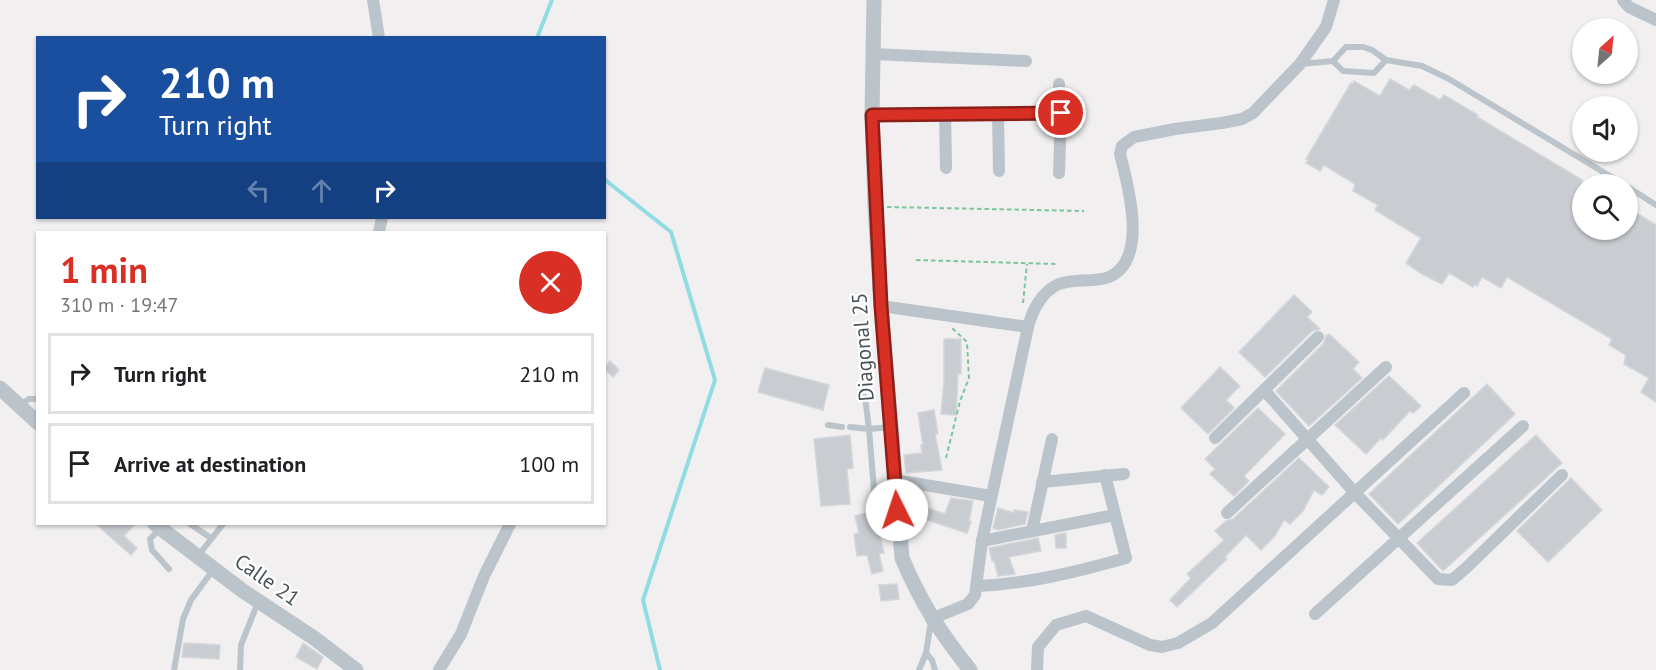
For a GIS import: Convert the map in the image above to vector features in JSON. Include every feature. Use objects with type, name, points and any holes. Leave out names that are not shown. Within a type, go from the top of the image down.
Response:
[{"type":"street","points":[[373,0],[380,36]]},
{"type":"street","name":"Diagonal 25","points":[[874,0],[872,115],[875,207],[890,427],[902,558],[931,619],[970,670]]},
{"type":"street","points":[[931,619],[968,604],[975,595],[982,542],[1024,327],[1047,292],[1060,284],[1096,281],[1112,276],[1128,258],[1133,235],[1120,153],[1122,146],[1134,137],[1242,119],[1253,113],[1300,64],[1326,27],[1334,0]]},
{"type":"street","points":[[1623,0],[1629,7],[1656,20]]},
{"type":"street","points":[[873,54],[1026,60]]},
{"type":"street","points":[[1059,84],[1061,113],[1059,173]]},
{"type":"street","points":[[872,115],[1061,113]]},
{"type":"street","points":[[945,114],[946,168]]},
{"type":"street","points":[[998,114],[999,171]]},
{"type":"street","points":[[881,306],[1024,327]]},
{"type":"street","points":[[1215,438],[1318,337]]},
{"type":"street","points":[[1227,513],[1386,366]]},
{"type":"street","points":[[0,388],[36,421]]},
{"type":"street","points":[[1263,390],[1354,493],[1438,579],[1452,580],[1562,475]]},
{"type":"street","points":[[1038,670],[1038,647],[1056,625],[1086,616],[1150,645],[1162,647],[1178,643],[1212,623],[1464,393]]},
{"type":"street","points":[[1315,614],[1523,426]]},
{"type":"street","points":[[1032,531],[1052,440]]},
{"type":"street","points":[[1042,482],[1124,474]]},
{"type":"street","points":[[977,586],[1011,585],[1068,574],[1126,558],[1105,475]]},
{"type":"street","points":[[895,480],[991,496]]},
{"type":"street","points":[[982,542],[1115,515]]},
{"type":"street","points":[[439,670],[461,634],[484,576],[510,525]]},
{"type":"street","name":"Calle 21","points":[[157,526],[356,670]]},
{"type":"lane","points":[[1300,64],[1333,61],[1346,47],[1362,47],[1372,50],[1386,60],[1422,66],[1449,79],[1606,174]]},
{"type":"lane","points":[[1333,61],[1343,71],[1374,73],[1386,60]]},
{"type":"lane","points":[[1638,193],[1656,205]]},
{"type":"lane","points":[[865,397],[875,502]]},
{"type":"lane","points":[[20,406],[29,399],[36,399]]},
{"type":"lane","points":[[828,425],[842,427]]},
{"type":"lane","points":[[850,427],[869,429],[890,427]]},
{"type":"lane","points":[[191,525],[211,538]]},
{"type":"lane","points":[[198,557],[222,525]]},
{"type":"lane","points":[[157,526],[150,539],[152,550],[170,568]]},
{"type":"lane","points":[[174,670],[183,619],[191,600],[214,569]]},
{"type":"lane","points":[[240,670],[241,645],[258,601]]},
{"type":"lane","points":[[919,670],[926,653],[931,619]]},
{"type":"lane","points":[[926,653],[932,660],[935,670]]},
{"type":"path","points":[[875,207],[1084,211]]},
{"type":"path","points":[[916,260],[1056,264]]},
{"type":"path","points":[[1024,327],[1027,264]]},
{"type":"path","points":[[946,458],[960,401],[969,378],[967,342],[950,327]]},
{"type":"building","points":[[1390,79],[1409,90],[1414,85],[1440,100],[1444,95],[1572,174],[1572,240],[1638,240],[1638,214],[1656,225],[1656,402],[1641,392],[1649,378],[1624,364],[1626,355],[1609,345],[1612,339],[1507,277],[1501,288],[1482,277],[1477,286],[1475,284],[1473,287],[1449,273],[1442,284],[1422,274],[1406,263],[1421,238],[1375,210],[1378,205],[1353,191],[1355,184],[1324,165],[1320,171],[1306,163],[1308,160],[1306,159],[1351,83],[1353,84],[1354,81],[1380,96]]},
{"type":"building","points":[[1294,295],[1312,312],[1307,317],[1320,329],[1312,331],[1265,377],[1239,352]]},
{"type":"building","points":[[1329,334],[1359,362],[1353,369],[1362,378],[1309,426],[1276,391],[1324,343],[1326,335]]},
{"type":"building","points":[[944,339],[961,339],[961,374],[958,374],[956,415],[941,414]]},
{"type":"building","points":[[610,361],[619,370],[613,377],[606,371]]},
{"type":"building","points":[[1220,367],[1240,386],[1226,400],[1234,408],[1208,434],[1181,408]]},
{"type":"building","points":[[765,368],[829,385],[823,410],[758,392]]},
{"type":"building","points":[[1389,376],[1421,406],[1413,413],[1410,411],[1383,440],[1381,438],[1366,454],[1335,425]]},
{"type":"building","points":[[1487,384],[1515,414],[1398,524],[1369,494]]},
{"type":"building","points":[[1258,408],[1285,434],[1244,476],[1249,481],[1234,496],[1210,474],[1215,469],[1205,459]]},
{"type":"building","points":[[934,410],[938,434],[935,434],[942,470],[906,473],[904,455],[922,453],[918,413]]},
{"type":"building","points":[[850,435],[853,468],[847,469],[850,504],[821,506],[814,439]]},
{"type":"building","points":[[1536,435],[1562,463],[1443,571],[1417,543]]},
{"type":"building","points":[[1299,458],[1329,487],[1322,495],[1314,490],[1303,511],[1290,524],[1284,520],[1275,536],[1261,550],[1246,535],[1225,557],[1227,559],[1177,607],[1170,600],[1191,578],[1187,574],[1224,540],[1215,531],[1226,521],[1233,519]]},
{"type":"building","points":[[1571,478],[1602,510],[1548,562],[1517,531]]},
{"type":"building","points":[[951,498],[973,501],[969,521],[971,522],[967,533],[918,517],[922,506],[945,514]]},
{"type":"building","points":[[998,508],[1014,513],[1014,510],[1028,512],[1025,524],[998,530],[993,528]]},
{"type":"building","points":[[877,510],[880,522],[877,523],[884,553],[879,554],[883,571],[872,574],[867,555],[857,556],[854,534],[859,533],[855,516]]},
{"type":"building","points":[[97,525],[134,525],[124,536],[137,548],[131,555]]},
{"type":"building","points":[[1066,533],[1066,548],[1056,548],[1055,535]]},
{"type":"building","points":[[1038,538],[1041,551],[1009,557],[1015,574],[998,576],[989,548]]},
{"type":"building","points":[[897,584],[899,599],[881,601],[879,585]]},
{"type":"building","points":[[184,643],[220,645],[219,659],[182,657]]},
{"type":"building","points":[[303,643],[323,657],[317,669],[296,657]]},
{"type":"waterway","points":[[538,36],[552,0]]},
{"type":"waterway","points":[[606,181],[671,232],[715,380],[643,600],[660,670]]},
{"type":"route","points":[[897,510],[881,306],[872,115],[1061,113]]}]
